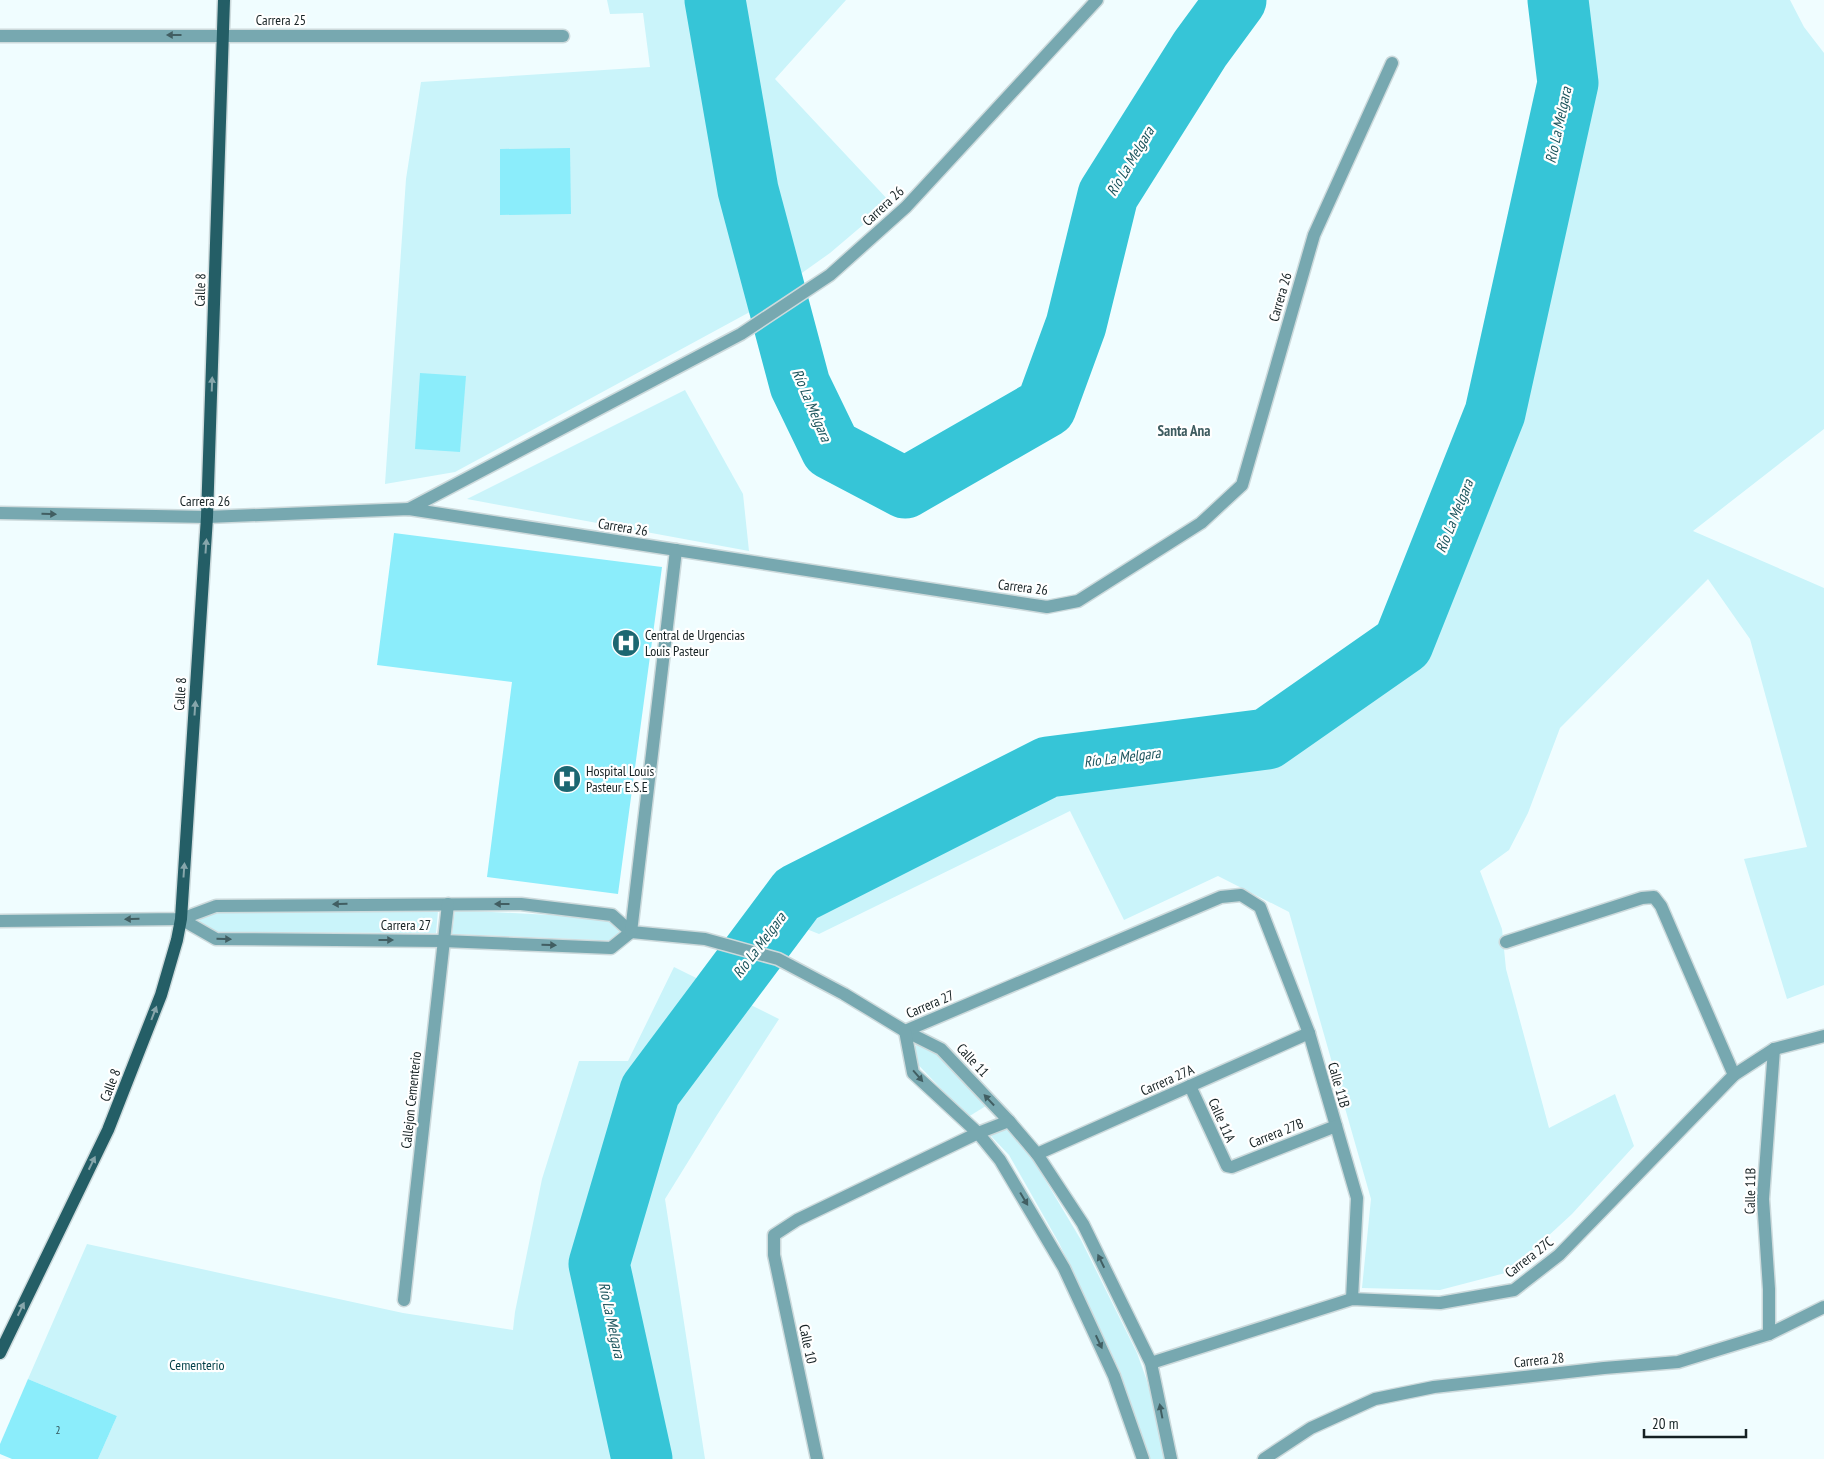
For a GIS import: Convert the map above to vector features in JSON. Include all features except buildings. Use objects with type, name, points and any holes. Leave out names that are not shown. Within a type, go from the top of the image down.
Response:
[{"type":"main road","name":"Calle 8","points":[[0,1353],[108,1130],[161,995],[181,919],[208,517],[224,0]]},
{"type":"street","name":"Carrera 26","points":[[409,509],[741,334],[830,275],[906,206],[1097,0]]},
{"type":"street","name":"Carrera 25","points":[[0,36],[563,36]]},
{"type":"street","name":"Carrera 26","points":[[0,514],[208,517],[409,509],[1047,607],[1078,601],[1201,523],[1242,485],[1314,235],[1392,63]]},
{"type":"street","points":[[631,932],[676,550]]},
{"type":"street","name":"Carrera 27","points":[[0,921],[181,919],[216,906],[521,904],[612,915],[631,932],[704,939],[778,959],[844,994],[905,1031],[1221,897],[1241,895]]},
{"type":"street","name":"Calle 11B","points":[[1241,895],[1260,907],[1309,1033],[1357,1198],[1352,1299]]},
{"type":"street","points":[[1506,942],[1642,898],[1654,897],[1661,906],[1734,1075]]},
{"type":"street","name":"Callejon Cementerio","points":[[404,1300],[448,904]]},
{"type":"street","name":"Carrera 27","points":[[181,919],[216,939],[443,941],[611,948],[631,932]]},
{"type":"street","points":[[905,1031],[913,1073],[978,1133],[1000,1160],[1064,1268],[1114,1376],[1142,1459]]},
{"type":"street","name":"Calle 11","points":[[905,1031],[941,1048],[1009,1121],[1037,1154],[1083,1224],[1151,1363],[1171,1459]]},
{"type":"street","name":"Carrera 27A","points":[[1037,1154],[1309,1033]]},
{"type":"street","name":"Carrera 27C","points":[[1151,1363],[1352,1299],[1440,1304],[1514,1290],[1559,1255],[1734,1075],[1774,1049],[1824,1036]]},
{"type":"street","name":"Calle 11B","points":[[1769,1334],[1769,1289],[1763,1199],[1774,1049]]},
{"type":"street","name":"Calle 11A","points":[[1190,1086],[1227,1166]]},
{"type":"street","points":[[978,1133],[1009,1121]]},
{"type":"street","name":"Carrera 27B","points":[[1227,1166],[1232,1167],[1336,1126]]},
{"type":"street","name":"Calle 10","points":[[817,1459],[774,1255],[774,1235],[797,1220],[978,1133]]},
{"type":"street","name":"Carrera 28","points":[[1264,1459],[1311,1428],[1375,1399],[1434,1387],[1604,1368],[1678,1362],[1769,1334],[1824,1307]]},
{"type":"green space","points":[[607,0],[704,0],[726,127],[770,301],[455,472],[385,484],[406,179],[421,82],[650,67],[643,13],[610,14]]},
{"type":"green space","points":[[725,0],[846,0],[775,79],[890,202],[830,253],[785,285],[767,215]]},
{"type":"green space","points":[[1573,0],[1790,0],[1804,27],[1824,53],[1824,429],[1693,531],[1824,588],[1824,985],[1787,999],[1744,859],[1807,847],[1750,639],[1708,579],[1560,728],[1528,813],[1509,850],[1480,871],[1502,929],[1506,969],[1549,1128],[1615,1094],[1634,1146],[1572,1214],[1509,1272],[1440,1290],[1362,1288],[1371,1199],[1289,912],[1218,876],[1124,920],[1070,811],[819,934],[789,922],[801,907],[1048,776],[1282,754],[1413,659],[1513,409],[1587,86]]},
{"type":"green space","points":[[685,390],[743,494],[749,551],[467,499]]},
{"type":"green space","points":[[201,908],[438,911],[436,933],[198,932]]},
{"type":"green space","points":[[455,910],[626,919],[623,941],[452,934]]},
{"type":"green space","name":"Cementerio","points":[[674,967],[779,1019],[665,1199],[705,1459],[98,1459],[117,1416],[28,1379],[87,1244],[403,1313],[513,1330],[542,1179],[579,1061],[628,1061]]},
{"type":"green space","points":[[925,1038],[989,1104],[968,1117],[907,1053]]},
{"type":"green space","points":[[1006,1123],[1025,1146],[1081,1240],[1137,1353],[1147,1381],[1167,1459],[1148,1459],[1120,1371],[1059,1243],[1009,1155],[988,1133]]},
{"type":"waterway","name":"Río La Melgara","points":[[715,0],[748,190],[800,385],[831,449],[905,488],[1046,407],[1076,325],[1108,195],[1200,49],[1236,0]]},
{"type":"waterway","name":"Río La Melgara","points":[[642,1459],[599,1264],[650,1091],[797,894],[1048,767],[1267,739],[1403,644],[1495,413],[1568,83],[1558,0]]},
{"type":"place","name":"Central de Urgencias Louis Pasteur","points":[[626,643]]},
{"type":"place","name":"Hospital Louis Pasteur E.S.E","points":[[567,779]]},
{"type":"district","name":"Santa Ana","points":[[1184,430]]}]
